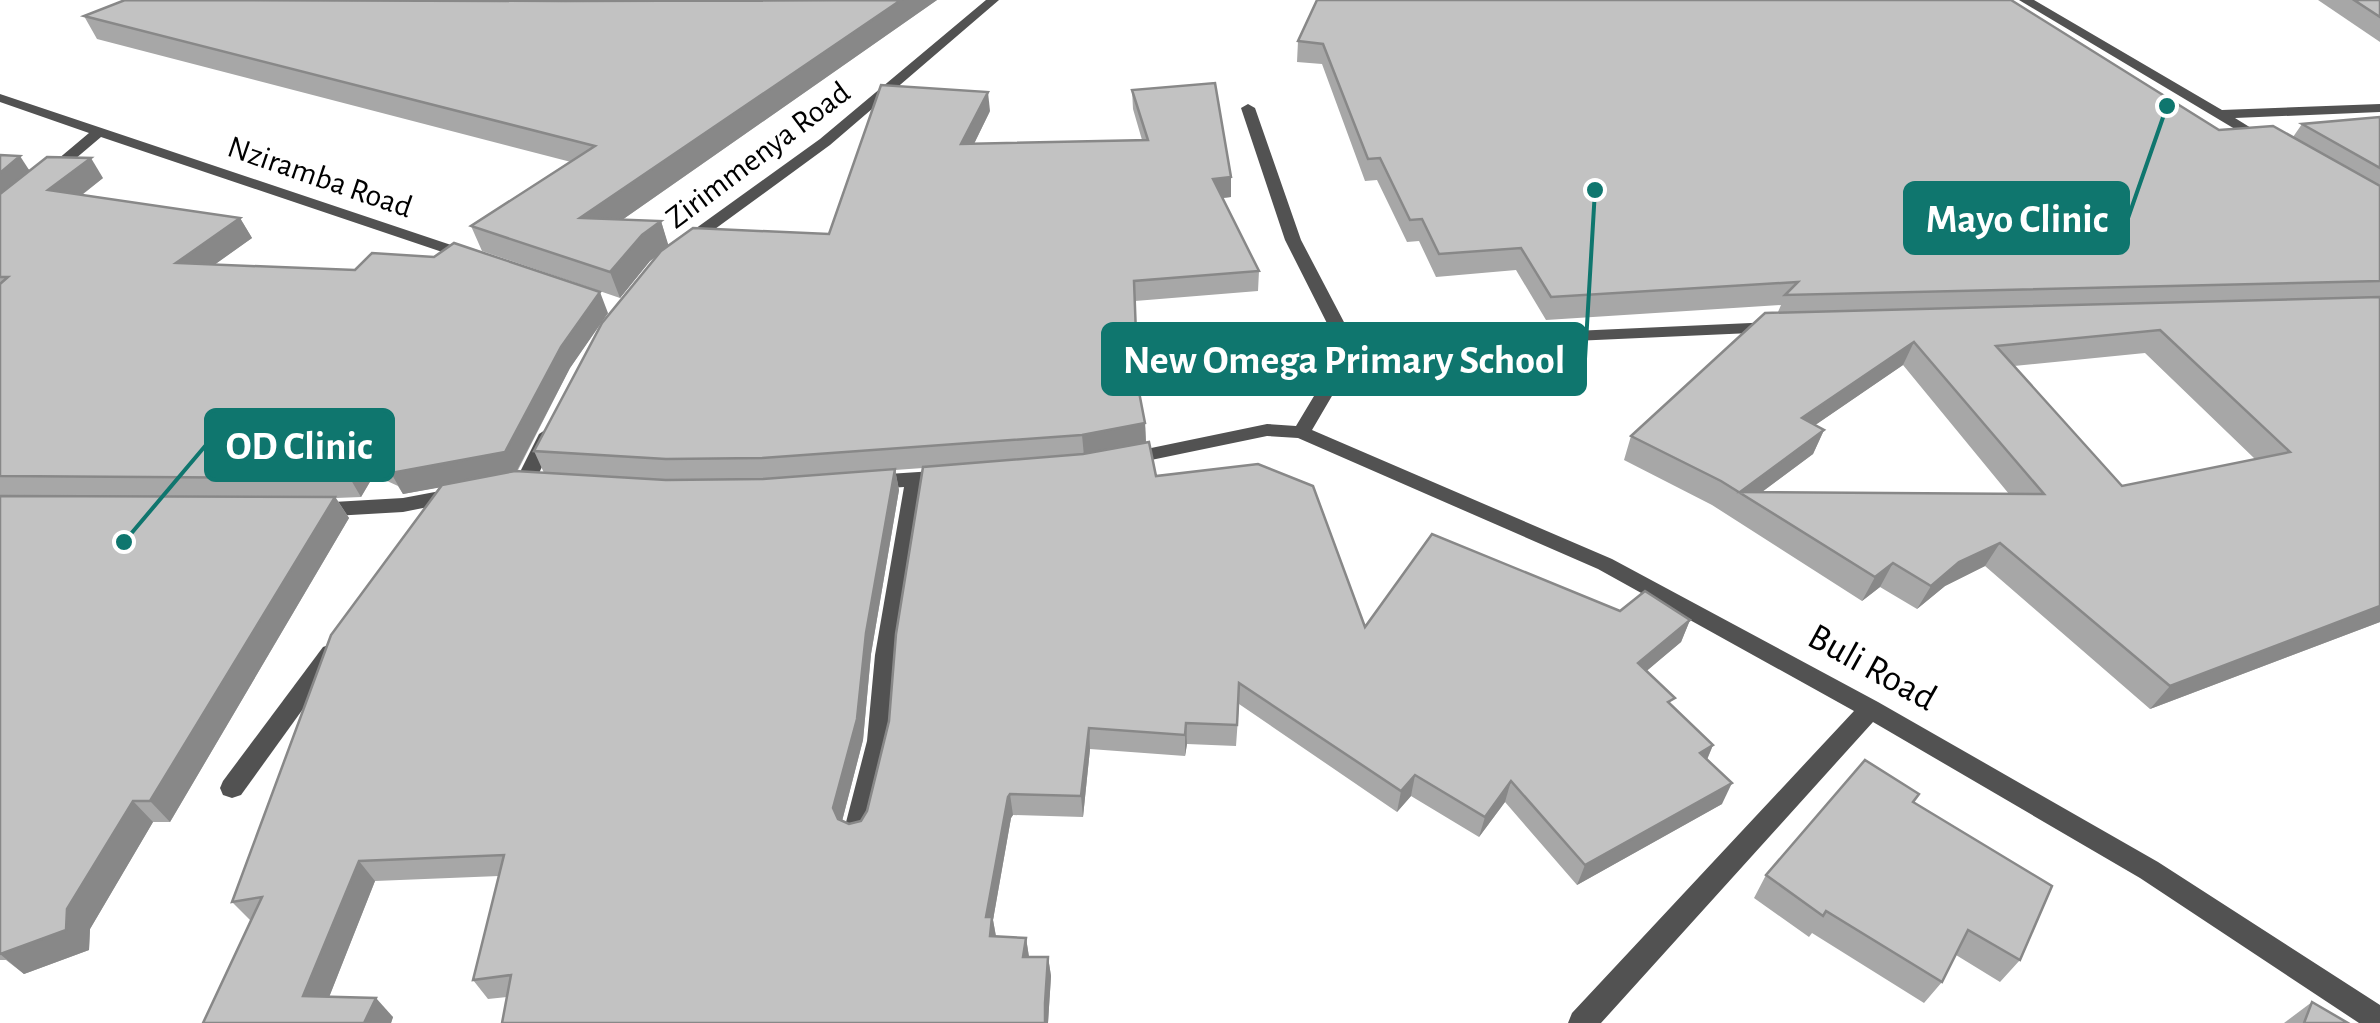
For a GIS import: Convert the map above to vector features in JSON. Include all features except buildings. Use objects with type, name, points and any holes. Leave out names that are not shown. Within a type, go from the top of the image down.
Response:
[{"type":"street","name":"Zirimmenya Road","points":[[675,250],[839,131],[993,0]]},
{"type":"street","points":[[2025,0],[2284,152]]},
{"type":"street","name":"Nziramba Road","points":[[0,98],[491,264]]},
{"type":"street","points":[[1248,108],[1293,240],[1350,351]]},
{"type":"street","points":[[2220,114],[2380,108]]},
{"type":"street","points":[[33,188],[99,131]]},
{"type":"street","points":[[1350,351],[1398,344],[1598,332],[1794,326]]},
{"type":"street","points":[[1103,463],[1267,430],[1300,432],[1350,351]]},
{"type":"street","points":[[526,484],[553,424]]},
{"type":"street","name":"Buli Road","points":[[1300,432],[1605,564],[1870,709],[2149,870],[2380,1021]]},
{"type":"street","points":[[847,484],[970,475]]},
{"type":"street","points":[[857,830],[879,741],[886,655],[915,480]]},
{"type":"street","points":[[304,510],[403,504],[474,491]]},
{"type":"street","points":[[421,530],[444,498]]},
{"type":"street","points":[[232,788],[350,627]]},
{"type":"street","points":[[1582,1023],[1870,709]]},
{"type":"place","name":"Mayo Clinic","points":[[2167,106]]},
{"type":"place","name":"New Omega Primary School","points":[[1595,190]]},
{"type":"place","name":"OD Clinic","points":[[124,542]]}]
